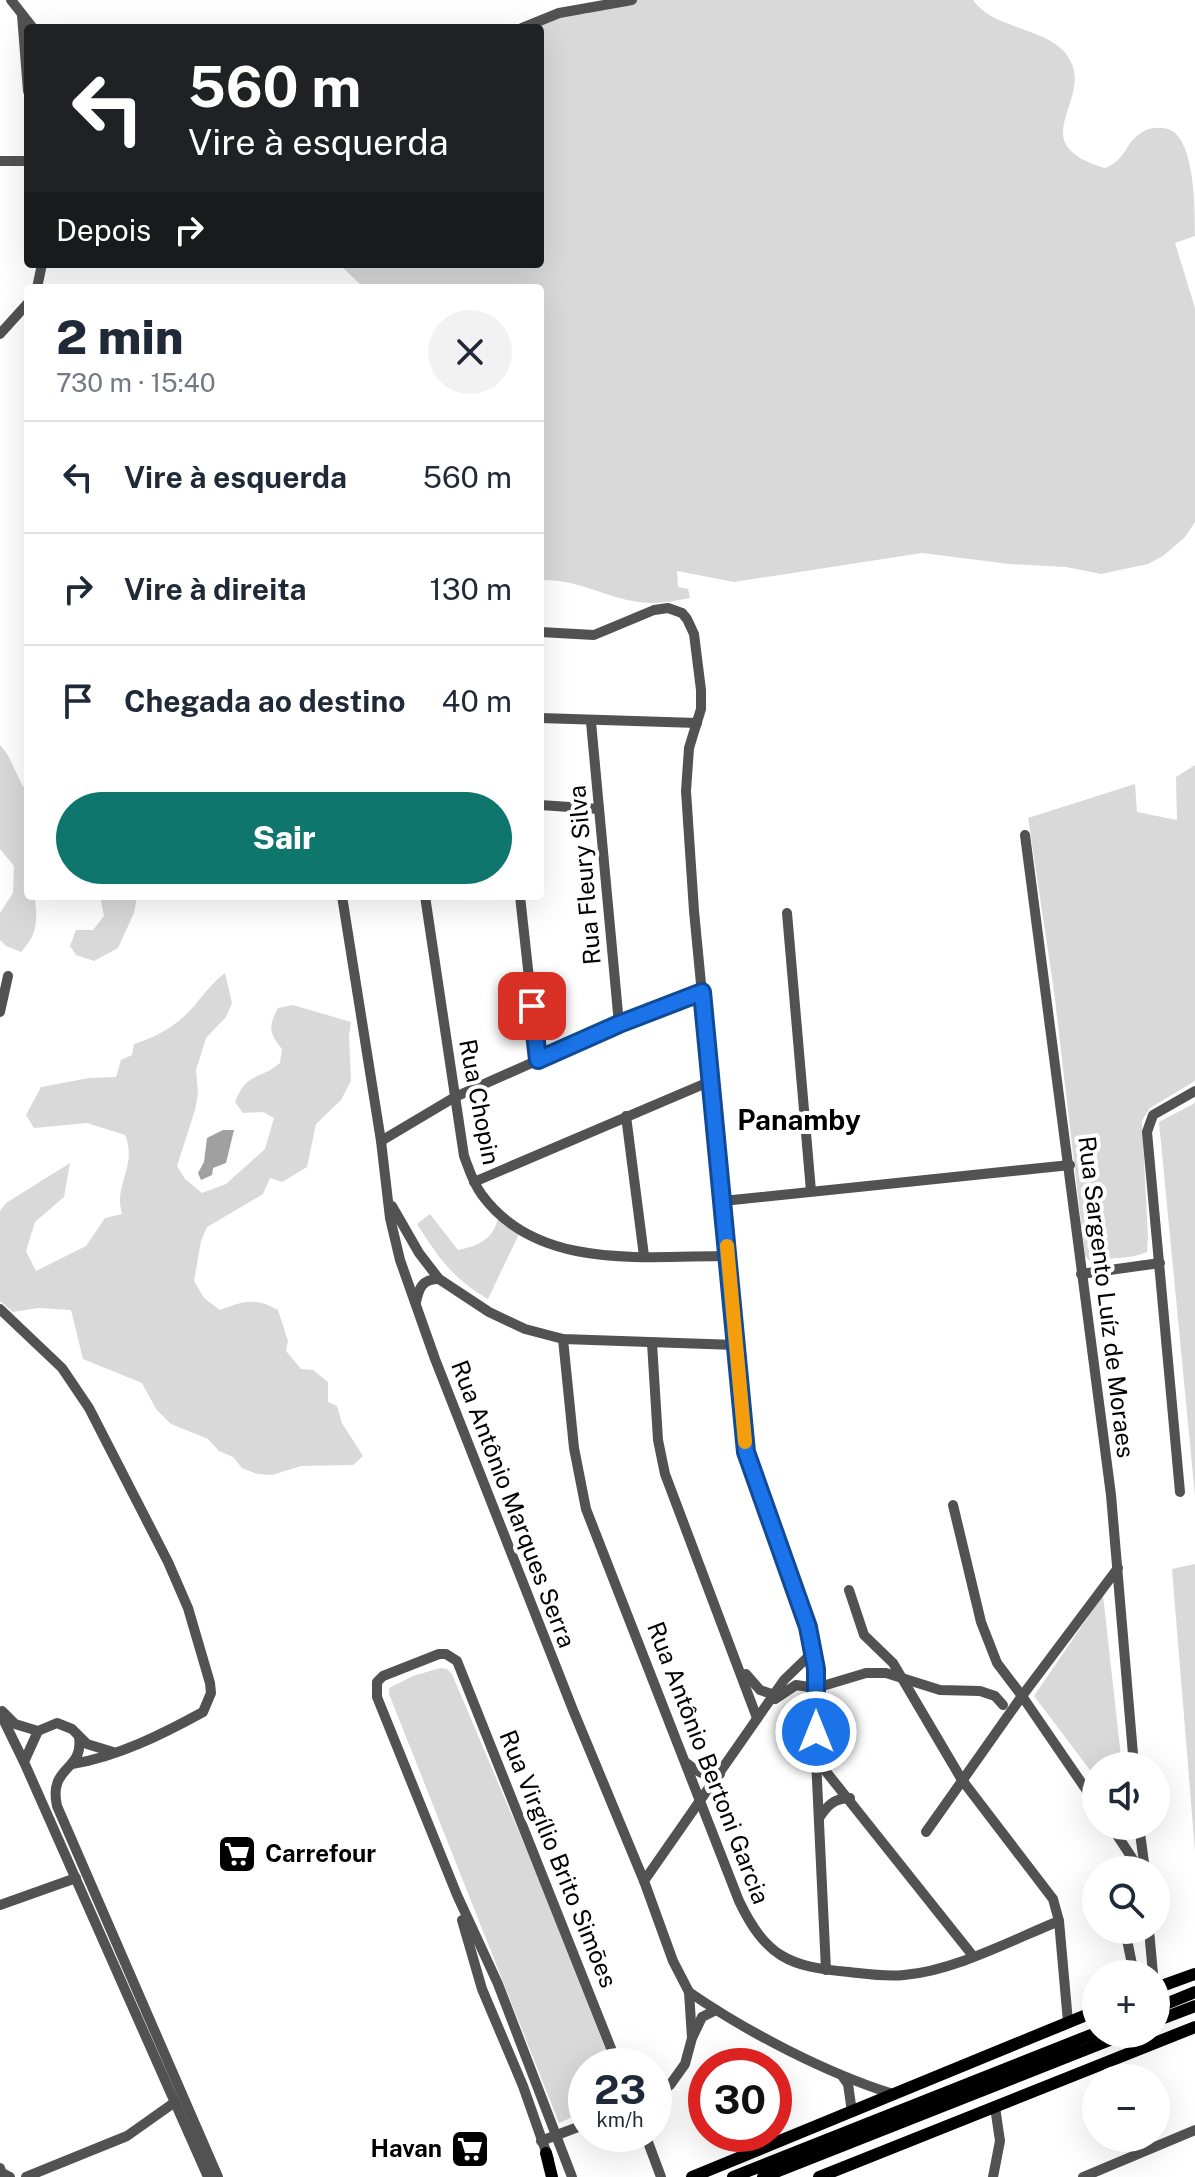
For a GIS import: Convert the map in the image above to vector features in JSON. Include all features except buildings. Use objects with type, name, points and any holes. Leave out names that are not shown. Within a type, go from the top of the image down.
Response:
[{"type":"main road","points":[[1170,1983],[1195,1974]]},
{"type":"main road","points":[[1170,2002],[1195,1992]]},
{"type":"main road","points":[[1170,2016],[1195,2006]]},
{"type":"main road","points":[[692,2177],[1082,2016]]},
{"type":"main road","points":[[819,2177],[1195,2027]]},
{"type":"main road","points":[[733,2177],[1082,2039]]},
{"type":"main road","points":[[763,2177],[1090,2048]]},
{"type":"main road","points":[[544,2147],[554,2177]]},
{"type":"street","points":[[11,0],[30,24]]},
{"type":"street","points":[[532,24],[559,13],[632,0]]},
{"type":"street","points":[[22,15],[24,40]]},
{"type":"street","points":[[0,161],[24,161]]},
{"type":"street","points":[[0,334],[24,307]]},
{"type":"street","points":[[544,632],[594,635],[654,610],[668,608],[687,619],[694,634],[701,709],[687,757],[686,791],[746,1452],[808,1627],[813,1652],[826,1970]]},
{"type":"street","points":[[544,718],[697,723]]},
{"type":"street","name":"Rua Fleury Silva","points":[[591,722],[619,1024]]},
{"type":"street","points":[[544,805],[599,809]]},
{"type":"street","name":"Rua Sargento Luíz de Moraes","points":[[1025,835],[1111,1495],[1133,1752]]},
{"type":"street","name":"Rua Antônio Marques Serra","points":[[343,900],[394,1239],[415,1306],[573,1710],[644,1881],[673,1961],[689,1992],[692,2038],[685,2064],[672,2082]]},
{"type":"street","name":"Rua Chopin","points":[[426,900],[464,1156],[481,1194],[500,1216],[524,1234],[575,1252],[728,1256]]},
{"type":"street","points":[[520,900],[538,1060]]},
{"type":"street","points":[[787,913],[811,1191]]},
{"type":"street","points":[[0,1012],[8,976]]},
{"type":"street","points":[[381,1141],[455,1097],[619,1024],[702,992]]},
{"type":"street","points":[[474,1182],[711,1081]]},
{"type":"street","points":[[1180,1492],[1147,1132],[1153,1115],[1195,1091]]},
{"type":"street","points":[[626,1116],[644,1256]]},
{"type":"street","points":[[723,1201],[1070,1165]]},
{"type":"street","points":[[387,1197],[404,1230],[439,1279],[504,1320],[525,1329],[563,1339],[736,1345]]},
{"type":"street","points":[[1081,1274],[1160,1263]]},
{"type":"street","points":[[415,1306],[420,1287],[425,1282],[439,1279]]},
{"type":"street","points":[[0,1309],[62,1368],[89,1408],[168,1562],[188,1608],[210,1683],[211,1693],[203,1712],[94,1761],[72,1764]]},
{"type":"street","name":"Rua Antônio Bertoni Garcia","points":[[563,1339],[574,1448],[586,1509],[753,1931],[795,1964],[826,1970],[906,1975],[973,1956],[1059,1921]]},
{"type":"street","points":[[652,1343],[658,1440],[665,1474],[757,1718]]},
{"type":"street","points":[[953,1505],[965,1563],[988,1643],[997,1663],[1082,1784]]},
{"type":"street","points":[[926,1832],[1118,1568]]},
{"type":"street","points":[[849,1590],[864,1635],[893,1663],[962,1780],[1053,1899],[1059,1921],[1068,2022]]},
{"type":"street","points":[[644,1881],[784,1680],[813,1652]]},
{"type":"street","name":"Rua Virgílio Brito Simões","points":[[457,1895],[377,1697],[377,1682],[383,1676],[439,1654],[451,1656],[460,1667],[611,2048]]},
{"type":"street","points":[[736,1659],[753,1686],[773,1698]]},
{"type":"street","points":[[773,1698],[796,1685],[816,1688],[866,1673],[886,1673],[940,1690],[980,1691],[995,1696],[1003,1705]]},
{"type":"street","points":[[0,1710],[15,1724],[38,1731],[57,1723],[72,1729],[94,1747],[115,1752]]},
{"type":"street","points":[[0,1710],[208,2177]]},
{"type":"street","points":[[24,1762],[38,1731]]},
{"type":"street","points":[[79,1737],[80,1751],[56,1781],[54,1794],[57,1806],[218,2177]]},
{"type":"street","points":[[816,1759],[973,1956]]},
{"type":"street","points":[[686,1763],[704,1775],[720,1774]]},
{"type":"street","points":[[819,1818],[829,1804],[850,1798]]},
{"type":"street","points":[[0,1905],[76,1878]]},
{"type":"street","points":[[457,1895],[498,1984],[572,2177]]},
{"type":"street","points":[[457,1895],[482,1989],[544,2147],[555,2136],[568,2131]]},
{"type":"street","points":[[689,1992],[716,2010],[843,2077],[893,2094]]},
{"type":"street","points":[[692,2038],[702,2017],[716,2010]]},
{"type":"street","points":[[526,2098],[532,2076]]},
{"type":"street","points":[[843,2077],[848,2084],[852,2112]]},
{"type":"street","points":[[26,2177],[127,2136],[175,2102]]},
{"type":"street","points":[[993,2177],[1000,2141],[995,2107]]},
{"type":"street","points":[[1083,2177],[1195,2130]]},
{"type":"street","points":[[652,2152],[661,2177]]},
{"type":"street","points":[[0,2168],[10,2177]]},
{"type":"shaded area","points":[[611,0],[973,0],[995,18],[1051,41],[1070,60],[1075,76],[1063,134],[1067,146],[1080,158],[1105,168],[1118,160],[1137,135],[1147,130],[1165,128],[1177,135],[1184,145],[1192,175],[1195,223],[1195,236],[1175,243],[1195,308],[1195,522],[1185,537],[1148,564],[1101,574],[1066,567],[1009,564],[922,553],[734,582],[677,571],[678,587],[688,589],[690,598],[652,603],[626,600],[567,582],[544,580],[544,284],[360,284],[343,268],[544,268],[544,24],[538,24],[558,14],[586,14]]},
{"type":"shaded area","points":[[0,745],[24,785],[24,900],[36,900],[33,935],[21,952],[0,940],[0,913],[13,893],[14,866],[0,849]]},
{"type":"shaded area","points":[[1195,765],[1195,1081],[1150,1108],[1142,1121],[1147,1252],[1090,1261],[1085,1256],[1054,991],[1028,818],[1135,784],[1137,812],[1177,820],[1176,777]]},
{"type":"shaded area","points":[[101,900],[136,900],[134,913],[118,948],[94,961],[76,955],[70,946],[76,930],[93,930],[104,916]]},
{"type":"shaded area","points":[[225,973],[232,1003],[226,1017],[206,1038],[196,1070],[198,1094],[195,1110],[177,1166],[185,1179],[202,1193],[226,1184],[265,1149],[274,1118],[263,1112],[243,1113],[235,1102],[244,1085],[280,1063],[282,1049],[271,1030],[278,1008],[293,1005],[351,1022],[351,1081],[341,1100],[316,1124],[307,1167],[282,1182],[270,1178],[263,1194],[207,1227],[201,1241],[194,1281],[204,1298],[220,1310],[249,1302],[262,1303],[278,1310],[288,1341],[286,1351],[301,1369],[313,1370],[328,1382],[328,1402],[337,1406],[342,1423],[363,1456],[353,1465],[301,1466],[272,1475],[257,1474],[242,1468],[233,1457],[219,1451],[208,1439],[171,1424],[156,1409],[142,1383],[83,1359],[71,1310],[38,1308],[13,1312],[0,1301],[0,1211],[6,1203],[70,1163],[64,1197],[35,1222],[26,1251],[36,1271],[86,1246],[105,1218],[122,1214],[120,1194],[129,1157],[125,1135],[87,1123],[34,1128],[26,1115],[41,1087],[89,1078],[116,1077],[121,1060],[132,1055],[134,1044],[174,1025]]},
{"type":"shaded area","points":[[1195,1103],[1195,1496],[1159,1122]]},
{"type":"shaded area","points":[[223,1130],[234,1130],[226,1163],[213,1168],[212,1175],[201,1180],[198,1173],[204,1162],[207,1138]]},
{"type":"shaded area","points":[[430,1214],[458,1250],[473,1246],[489,1236],[498,1217],[519,1234],[488,1299],[456,1275],[432,1247],[417,1224]]},
{"type":"shaded area","points":[[1195,1564],[1195,1851],[1172,1569]]},
{"type":"shaded area","points":[[1103,1595],[1120,1752],[1082,1752],[1082,1759],[1034,1696]]},
{"type":"shaded area","points":[[440,1668],[452,1674],[538,1877],[605,2048],[568,2048],[568,2119],[559,2123],[389,1694],[389,1688],[413,1676]]},
{"type":"slow traffic","points":[[727,1246],[745,1442]]},
{"type":"place","name":"Carrefour","points":[[237,1854]]},
{"type":"place","name":"Havan","points":[[470,2149]]},
{"type":"district","name":"Panamby","points":[[799,1120]]},
{"type":"route","points":[[532,1006],[538,1060],[702,992],[746,1452],[808,1627],[816,1669],[816,1732]]}]
